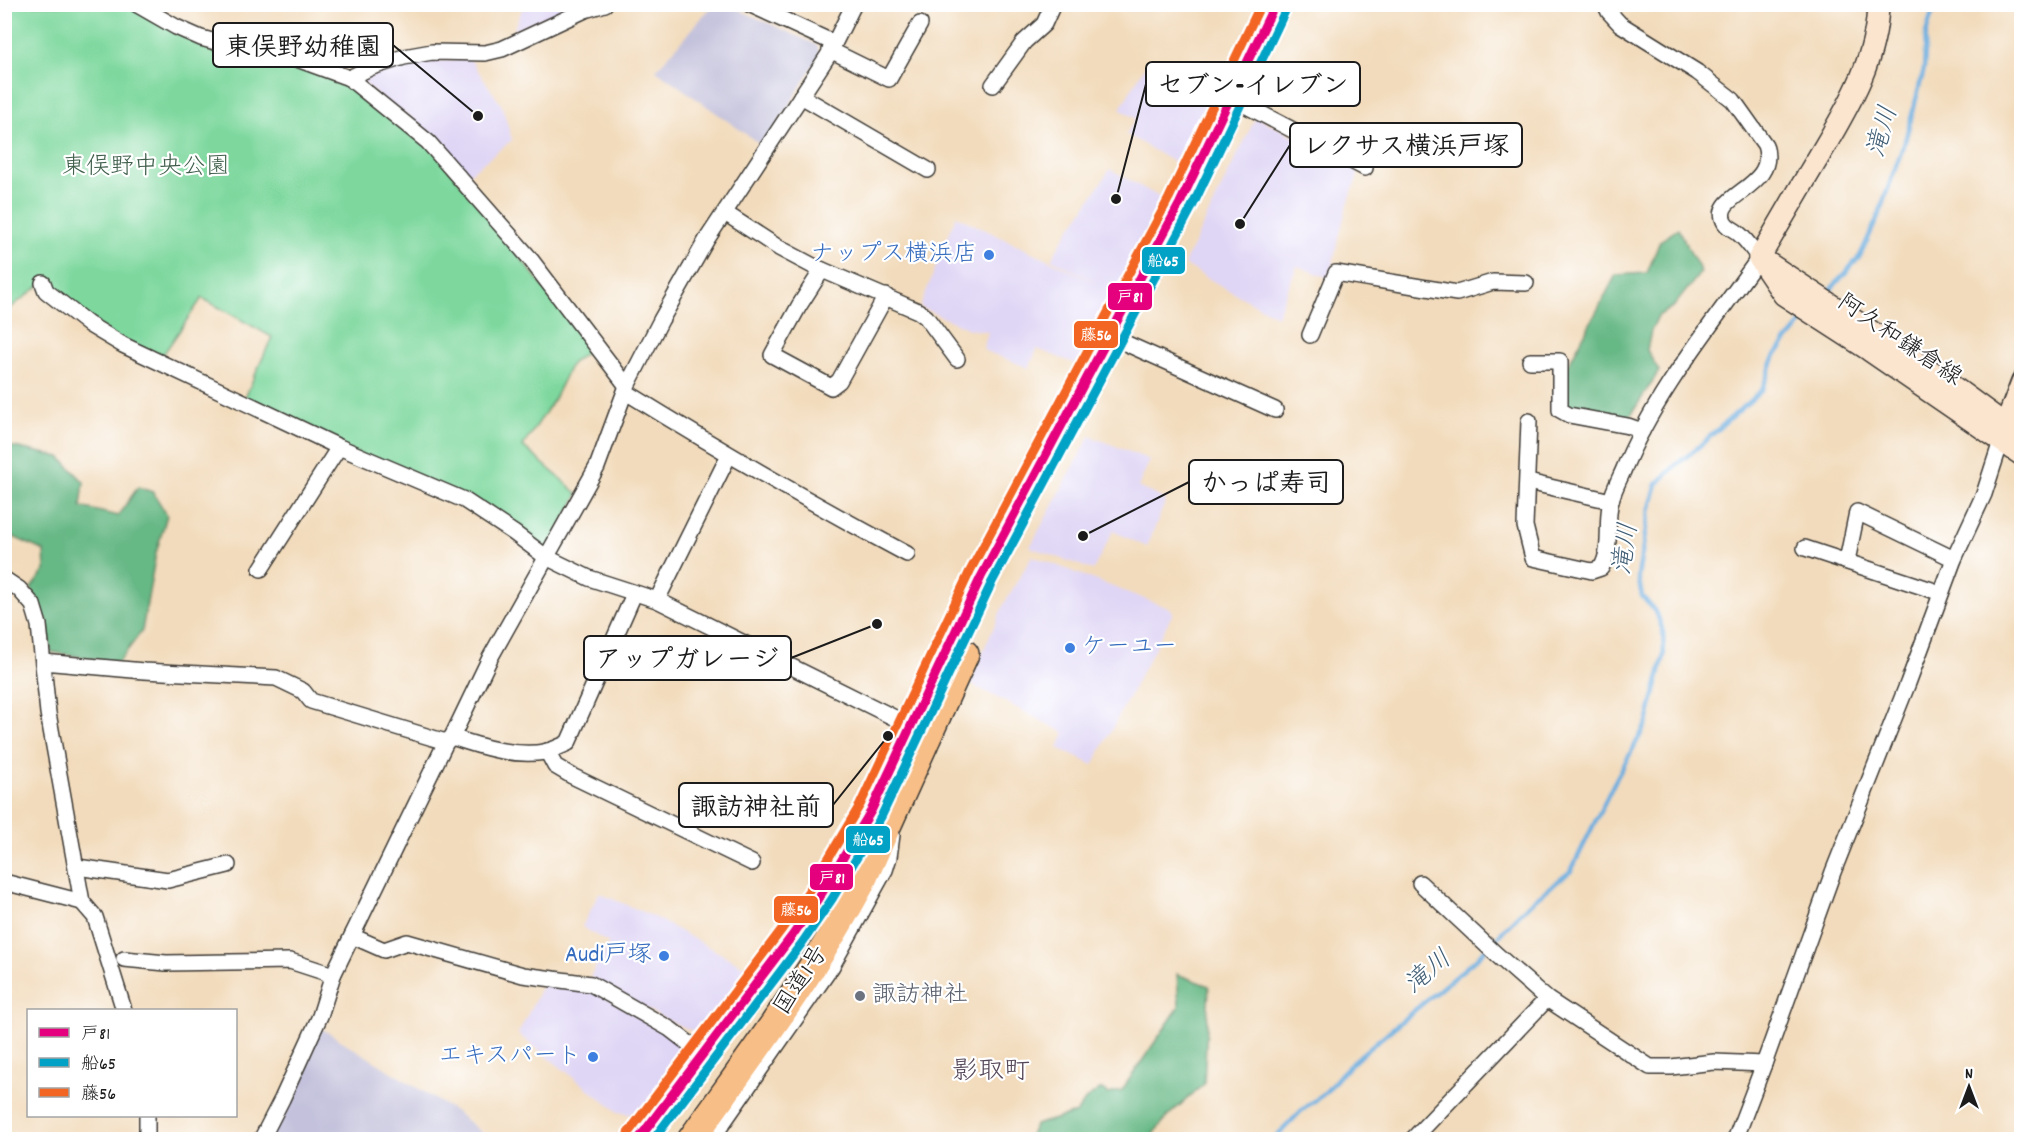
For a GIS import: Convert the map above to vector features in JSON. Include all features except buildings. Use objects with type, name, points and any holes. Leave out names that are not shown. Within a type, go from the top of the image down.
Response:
[{"type":"highway","name":"国道1号","points":[[691,1140],[800,987],[860,886],[999,579],[1195,210],[1245,105],[1278,8]]},
{"type":"highway","name":"国道1号","points":[[638,1140],[792,936],[847,854],[871,811],[999,540],[1180,203],[1278,8]]},
{"type":"highway","points":[[659,1140],[832,908],[891,817]]},
{"type":"main road","points":[[1760,258],[1856,92],[1872,46],[1878,19],[1878,4]]},
{"type":"main road","name":"阿久和鎌倉線","points":[[1760,258],[1937,375],[2010,435],[2022,455]]},
{"type":"main road","points":[[2010,435],[2022,382]]},
{"type":"street","points":[[136,4],[176,27],[201,38],[297,59],[349,78],[429,142],[528,256],[626,389],[729,455],[907,554]]},
{"type":"street","points":[[349,78],[372,67],[404,57],[432,52],[485,53],[502,49],[585,10],[605,4]]},
{"type":"street","points":[[749,4],[889,79],[920,24]]},
{"type":"street","points":[[261,1140],[320,1016],[333,975],[352,936],[490,658],[597,467],[626,389],[666,310],[707,240],[832,47],[854,4]]},
{"type":"street","points":[[993,85],[1024,42],[1044,24],[1053,4]]},
{"type":"street","points":[[1529,421],[1525,526],[1533,558],[1592,571],[1601,568],[1606,552],[1611,501],[1623,468],[1676,373],[1760,258],[1739,233],[1729,228],[1723,219],[1722,211],[1731,197],[1746,190],[1757,180],[1767,159],[1766,146],[1733,100],[1697,72],[1620,24],[1605,4]]},
{"type":"street","points":[[801,96],[928,170]]},
{"type":"street","points":[[1245,105],[1365,168]]},
{"type":"street","points":[[726,213],[779,248],[822,270],[909,306],[926,317],[957,359]]},
{"type":"street","points":[[822,270],[772,355],[831,387],[839,381],[886,296]]},
{"type":"street","points":[[1310,335],[1336,273],[1457,293],[1493,282],[1526,283]]},
{"type":"street","points":[[43,283],[46,291],[88,324],[123,345],[339,447],[464,500],[546,557],[589,578],[657,600],[910,726]]},
{"type":"street","points":[[1125,343],[1275,410]]},
{"type":"street","points":[[1530,361],[1560,362],[1560,410],[1569,415],[1628,426],[1642,431]]},
{"type":"street","points":[[1735,1140],[1833,872],[1941,593],[2010,435]]},
{"type":"street","points":[[261,569],[339,447]]},
{"type":"street","points":[[657,600],[729,455]]},
{"type":"street","points":[[1528,482],[1611,501]]},
{"type":"street","points":[[1847,561],[1857,512],[1954,560]]},
{"type":"street","points":[[1805,548],[1941,593]]},
{"type":"street","points":[[4,579],[19,589],[33,605],[39,625],[48,713],[82,902],[95,917],[123,1009]]},
{"type":"street","points":[[43,662],[144,671],[276,678],[303,691],[311,702],[449,740],[524,753],[547,752],[568,743],[634,594]]},
{"type":"street","points":[[547,752],[555,766],[572,776],[753,862]]},
{"type":"street","points":[[711,1140],[792,1025],[846,942],[885,870],[892,836],[891,817]]},
{"type":"street","points":[[77,867],[168,880],[228,865]]},
{"type":"street","points":[[4,882],[82,902]]},
{"type":"street","points":[[1420,883],[1547,999],[1650,1067],[1714,1062],[1764,1064]]},
{"type":"street","points":[[352,936],[384,950],[407,942],[523,975],[591,984],[670,1029],[704,1055]]},
{"type":"street","points":[[124,959],[166,963],[290,961],[333,975]]},
{"type":"street","points":[[1412,1140],[1547,999]]},
{"type":"street","points":[[147,1117],[147,1140]]},
{"type":"shaded area","points":[[524,5],[583,5],[513,31]]},
{"type":"shaded area","points":[[713,5],[737,9],[817,45],[820,54],[764,147],[656,70]]},
{"type":"shaded area","points":[[470,59],[502,106],[512,140],[465,177],[429,133],[412,118],[379,97],[362,81],[397,64]]},
{"type":"shaded area","points":[[1148,61],[1220,97],[1184,168],[1126,134],[1136,119],[1120,109]]},
{"type":"shaded area","points":[[1256,117],[1356,168],[1358,175],[1346,209],[1329,278],[1297,266],[1277,316],[1184,264]]},
{"type":"shaded area","name":"ナップス横浜店","points":[[1110,169],[1168,202],[1079,365],[1037,349],[1029,368],[983,350],[988,332],[969,329],[920,307],[956,216],[1099,284],[1051,259]]},
{"type":"shaded area","points":[[1090,436],[1150,460],[1138,487],[1166,500],[1147,547],[1113,531],[1093,570],[1030,547]]},
{"type":"shaded area","name":"ケーユー","points":[[1032,556],[1171,609],[1173,613],[1093,765],[1058,748],[1065,733],[969,683],[1004,604]]},
{"type":"shaded area","name":"Audi戸塚","points":[[599,893],[652,916],[749,969],[700,1034],[669,1021],[590,977],[609,943],[582,927]]},
{"type":"shaded area","points":[[543,984],[594,990],[691,1048],[640,1116],[618,1112],[518,1034]]},
{"type":"shaded area","points":[[321,1028],[456,1112],[490,1139],[273,1140],[268,1137]]},
{"type":"green space","name":"東俣野中央公園","points":[[5,5],[136,5],[176,27],[349,78],[428,142],[592,348],[571,364],[553,401],[523,446],[578,494],[546,557],[482,512],[243,402],[272,337],[202,298],[158,362],[123,345],[43,283],[5,312]]},
{"type":"green space","points":[[1678,229],[1701,272],[1674,306],[1658,316],[1651,331],[1647,350],[1659,371],[1629,418],[1598,416],[1566,407],[1566,369],[1616,275],[1647,273],[1660,241]]},
{"type":"green space","points":[[5,445],[60,457],[84,482],[81,507],[118,516],[138,487],[153,492],[167,515],[156,553],[142,631],[118,663],[51,652],[47,621],[31,588],[45,570],[44,551],[5,533]]},
{"type":"green space","points":[[1177,974],[1209,986],[1204,1084],[1169,1115],[1149,1139],[1028,1139],[1035,1125],[1076,1113],[1087,1098],[1100,1089],[1109,1094],[1122,1090],[1179,1007]]},
{"type":"waterway","name":"滝川","points":[[1826,295],[1860,256],[1877,219],[1905,141],[1924,69],[1926,33],[1935,4]]},
{"type":"waterway","name":"滝川","points":[[1273,1140],[1301,1111],[1325,1093],[1362,1054],[1475,960],[1530,903],[1571,871],[1614,783],[1647,723],[1664,656],[1663,631],[1657,614],[1642,596],[1638,576],[1649,511],[1657,484],[1762,390],[1775,355],[1807,317]]},
{"type":"transit line","name":"藤56","points":[[628,1133],[782,929],[812,886],[860,805],[970,571],[1169,198],[1261,4]]},
{"type":"transit line","name":"戸81","points":[[638,1140],[792,936],[822,893],[871,811],[981,577],[1180,203],[1275,4]]},
{"type":"transit line","name":"船65","points":[[653,1140],[802,943],[832,899],[881,817],[992,582],[1191,209],[1286,9]]},
{"type":"place","name":"東俣野幼稚園","points":[[478,116]]},
{"type":"place","name":"セブン-イレブン","points":[[1116,199]]},
{"type":"place","name":"レクサス横浜戸塚","points":[[1240,224]]},
{"type":"place","name":"ナップス横浜店","points":[[989,255]]},
{"type":"place","name":"かっぱ寿司","points":[[1083,536]]},
{"type":"place","name":"アップガレージ","points":[[877,624]]},
{"type":"place","name":"ケーユー","points":[[1070,648]]},
{"type":"place","name":"諏訪神社前","points":[[888,736]]},
{"type":"place","name":"Audi戸塚","points":[[664,956]]},
{"type":"place","name":"諏訪神社","points":[[860,996]]},
{"type":"place","name":"エキスパート","points":[[593,1057]]},
{"type":"district","name":"影取町","points":[[991,1072]]}]
